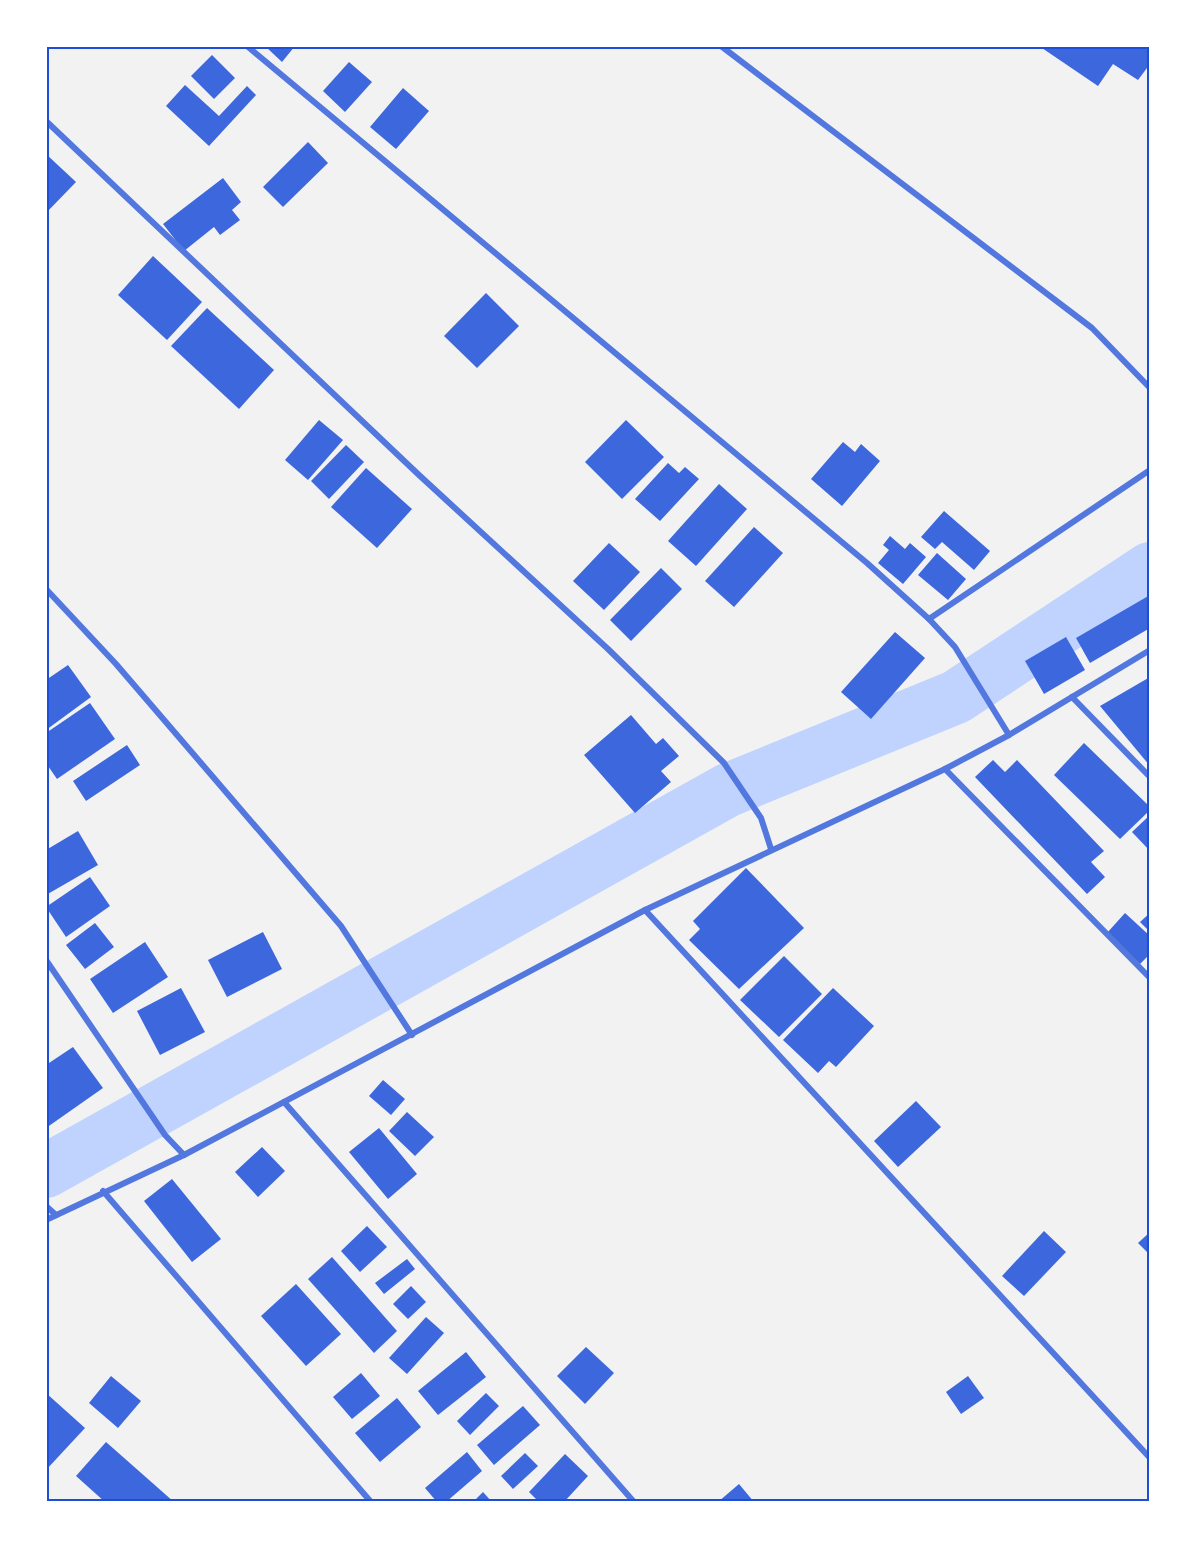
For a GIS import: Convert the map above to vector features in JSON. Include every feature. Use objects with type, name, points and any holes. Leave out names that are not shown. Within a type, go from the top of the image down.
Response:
[{"type":"street","points":[[247,46],[579,325],[722,440],[929,620],[955,647],[1009,735]]},
{"type":"street","points":[[721,46],[1092,328],[1149,388]]},
{"type":"street","points":[[46,121],[419,475],[608,649],[724,763],[761,818],[771,849]]},
{"type":"street","points":[[929,620],[1149,470]]},
{"type":"street","points":[[46,588],[116,664],[341,926],[397,1008],[412,1035]]},
{"type":"street","points":[[46,1220],[103,1191],[184,1155],[645,910],[945,769],[1009,735],[1149,650]]},
{"type":"street","points":[[1072,698],[1149,777]]},
{"type":"street","points":[[945,769],[1149,978]]},
{"type":"street","points":[[645,910],[1149,1458]]},
{"type":"street","points":[[46,960],[165,1135],[184,1155]]},
{"type":"street","points":[[284,1102],[634,1502]]},
{"type":"street","points":[[103,1191],[371,1502]]},
{"type":"street","points":[[46,1206],[56,1215]]},
{"type":"building","points":[[265,46],[295,46],[282,62]]},
{"type":"building","points":[[1039,46],[1150,46],[1150,64],[1138,80],[1113,64],[1098,86]]},
{"type":"building","points":[[212,55],[235,78],[214,99],[191,76]]},
{"type":"building","points":[[349,62],[372,82],[345,112],[323,91]]},
{"type":"building","points":[[185,85],[219,116],[247,86],[256,95],[209,146],[166,106]]},
{"type":"building","points":[[403,88],[429,111],[396,149],[370,127]]},
{"type":"building","points":[[308,142],[328,163],[283,207],[263,187]]},
{"type":"building","points":[[46,154],[76,182],[46,213]]},
{"type":"building","points":[[223,178],[241,202],[232,210],[240,220],[220,235],[214,227],[184,251],[163,224]]},
{"type":"building","points":[[153,256],[202,302],[167,340],[118,295]]},
{"type":"building","points":[[486,293],[519,326],[477,368],[444,336]]},
{"type":"building","points":[[207,308],[274,370],[239,409],[171,346]]},
{"type":"building","points":[[319,420],[343,440],[308,480],[285,460]]},
{"type":"building","points":[[626,420],[664,457],[622,499],[585,462]]},
{"type":"building","points":[[843,442],[855,452],[861,444],[880,461],[842,506],[811,479]]},
{"type":"building","points":[[346,445],[364,462],[329,499],[311,481]]},
{"type":"building","points":[[668,463],[679,473],[685,467],[699,479],[660,521],[635,499]]},
{"type":"building","points":[[366,468],[412,509],[377,548],[331,507]]},
{"type":"building","points":[[719,484],[747,509],[696,566],[668,541]]},
{"type":"building","points":[[944,511],[990,551],[974,570],[942,542],[935,549],[921,537]]},
{"type":"building","points":[[754,527],[783,553],[734,607],[705,581]]},
{"type":"building","points":[[890,536],[905,549],[910,543],[926,557],[903,584],[878,563],[889,550],[883,545]]},
{"type":"building","points":[[609,543],[640,572],[604,610],[573,581]]},
{"type":"building","points":[[937,553],[966,579],[948,600],[918,575]]},
{"type":"building","points":[[661,568],[682,589],[631,641],[610,620]]},
{"type":"building","points":[[1150,595],[1150,628],[1090,663],[1076,638]]},
{"type":"building","points":[[895,632],[925,658],[871,719],[841,692]]},
{"type":"building","points":[[1066,637],[1085,670],[1044,694],[1025,661]]},
{"type":"building","points":[[68,665],[91,697],[46,730],[46,680]]},
{"type":"building","points":[[1150,677],[1150,766],[1100,706]]},
{"type":"building","points":[[90,703],[115,739],[57,779],[46,763],[46,733]]},
{"type":"building","points":[[631,715],[656,744],[663,738],[679,756],[661,771],[671,782],[635,813],[584,755]]},
{"type":"building","points":[[1084,743],[1150,807],[1150,810],[1120,839],[1054,775]]},
{"type":"building","points":[[127,745],[140,765],[86,801],[73,781]]},
{"type":"building","points":[[993,760],[1005,772],[1017,760],[1104,851],[1091,862],[1105,877],[1087,894],[975,777]]},
{"type":"building","points":[[1150,815],[1150,851],[1132,832]]},
{"type":"building","points":[[78,831],[98,865],[46,895],[46,850]]},
{"type":"building","points":[[746,868],[804,928],[739,989],[689,940],[700,929],[693,921]]},
{"type":"building","points":[[90,877],[110,906],[66,937],[46,907]]},
{"type":"building","points":[[1125,913],[1150,936],[1150,954],[1140,964],[1107,933]]},
{"type":"building","points":[[1150,913],[1150,932],[1140,922]]},
{"type":"building","points":[[95,923],[114,947],[85,969],[66,945]]},
{"type":"building","points":[[263,932],[282,969],[227,997],[208,960]]},
{"type":"building","points":[[145,942],[168,977],[113,1013],[90,979]]},
{"type":"building","points":[[784,956],[822,994],[779,1037],[740,1000]]},
{"type":"building","points":[[181,988],[205,1032],[160,1055],[137,1011]]},
{"type":"building","points":[[833,988],[874,1026],[836,1067],[829,1061],[818,1073],[783,1040]]},
{"type":"building","points":[[73,1047],[103,1088],[46,1128],[46,1065]]},
{"type":"building","points":[[383,1080],[405,1099],[391,1115],[369,1096]]},
{"type":"building","points":[[916,1101],[941,1127],[898,1167],[874,1141]]},
{"type":"building","points":[[407,1112],[434,1137],[415,1156],[389,1131]]},
{"type":"building","points":[[379,1128],[417,1174],[388,1199],[349,1152]]},
{"type":"building","points":[[262,1147],[285,1171],[258,1197],[235,1172]]},
{"type":"building","points":[[172,1179],[221,1239],[192,1262],[144,1201]]},
{"type":"building","points":[[367,1226],[387,1247],[360,1272],[341,1251]]},
{"type":"building","points":[[1044,1231],[1066,1252],[1024,1296],[1002,1276]]},
{"type":"building","points":[[1150,1232],[1150,1255],[1138,1243]]},
{"type":"building","points":[[332,1257],[397,1331],[374,1353],[308,1279]]},
{"type":"building","points":[[407,1259],[415,1269],[384,1294],[375,1283]]},
{"type":"building","points":[[296,1284],[341,1334],[306,1366],[261,1316]]},
{"type":"building","points":[[411,1286],[426,1302],[408,1319],[393,1304]]},
{"type":"building","points":[[426,1317],[444,1333],[407,1374],[389,1358]]},
{"type":"building","points":[[586,1347],[614,1373],[585,1404],[557,1376]]},
{"type":"building","points":[[466,1352],[486,1377],[438,1415],[418,1391]]},
{"type":"building","points":[[361,1373],[380,1396],[352,1419],[333,1397]]},
{"type":"building","points":[[111,1376],[141,1401],[118,1428],[89,1403]]},
{"type":"building","points":[[968,1376],[984,1398],[961,1414],[946,1392]]},
{"type":"building","points":[[46,1393],[85,1428],[46,1470]]},
{"type":"building","points":[[486,1393],[499,1406],[470,1435],[457,1421]]},
{"type":"building","points":[[397,1398],[421,1427],[380,1462],[355,1433]]},
{"type":"building","points":[[523,1406],[540,1425],[494,1465],[477,1445]]},
{"type":"building","points":[[106,1442],[174,1502],[105,1502],[76,1476]]},
{"type":"building","points":[[467,1452],[482,1471],[446,1502],[437,1502],[425,1488]]},
{"type":"building","points":[[525,1453],[538,1466],[513,1489],[501,1476]]},
{"type":"building","points":[[565,1454],[588,1476],[564,1502],[539,1502],[529,1492]]},
{"type":"building","points":[[739,1484],[754,1502],[718,1502]]},
{"type":"building","points":[[483,1492],[492,1502],[473,1502]]},
{"type":"waterway","points":[[46,1171],[728,790],[956,697],[1150,569]]}]
